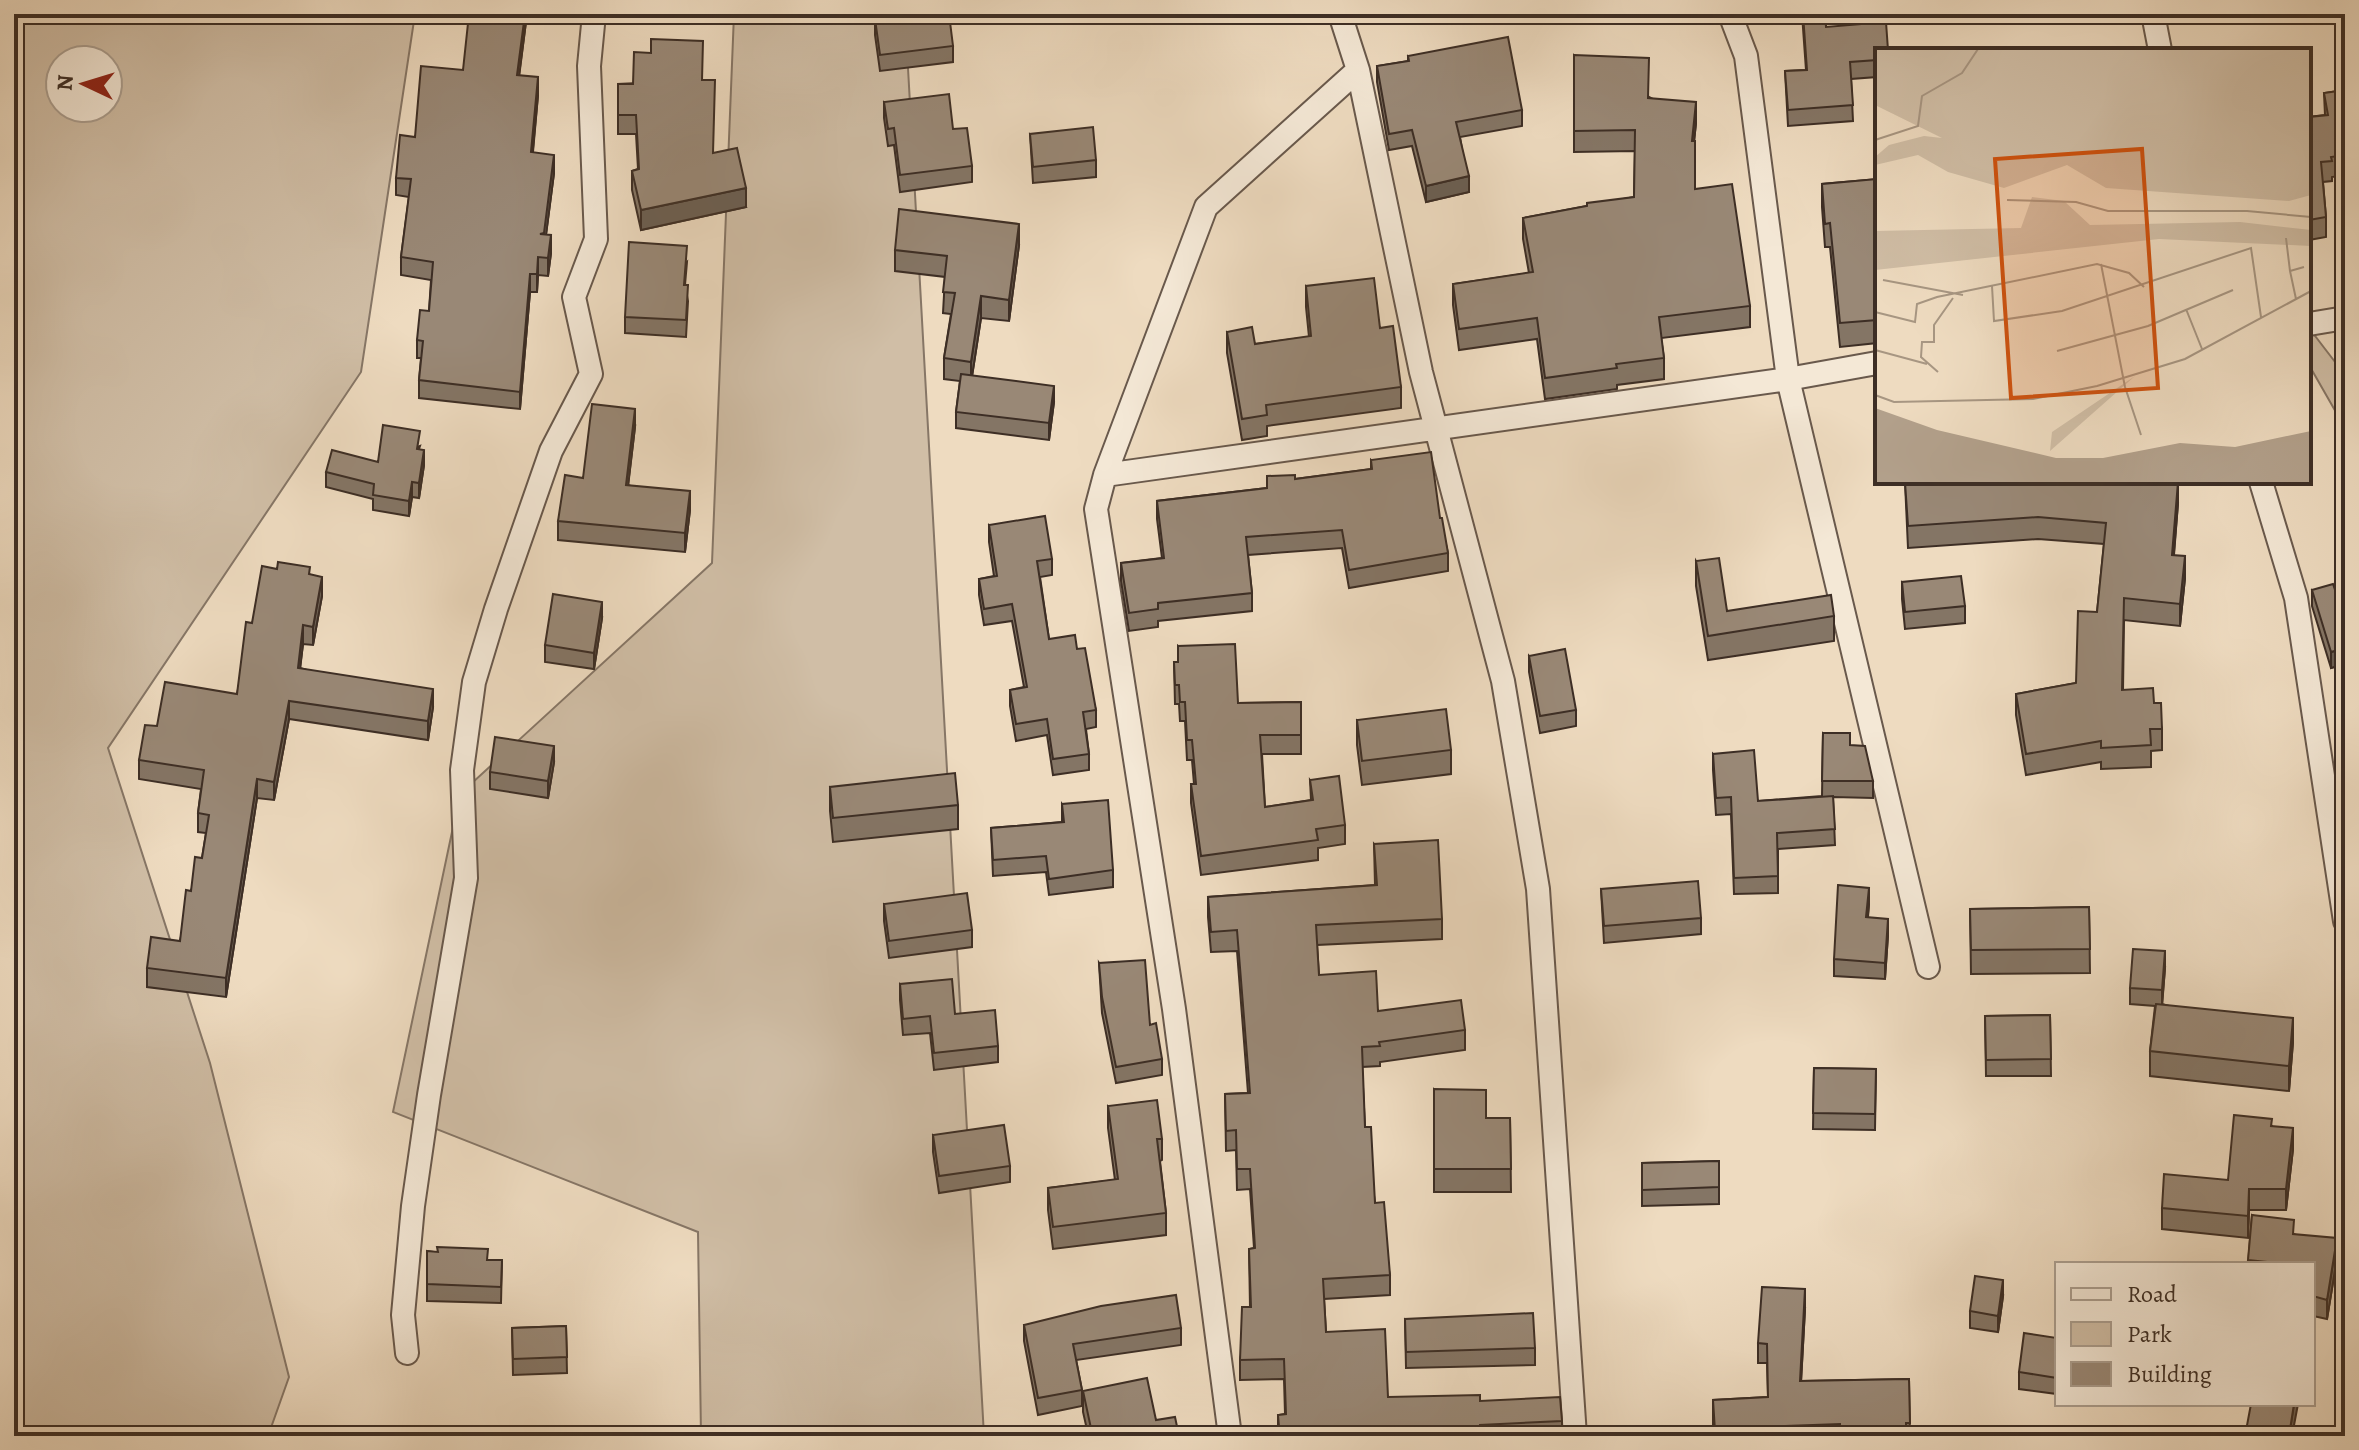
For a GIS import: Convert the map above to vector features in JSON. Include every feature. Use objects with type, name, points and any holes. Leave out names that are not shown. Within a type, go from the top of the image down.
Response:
[{"type":"street","points":[[407,1353],[403,1315],[413,1206],[466,878],[462,770],[474,682],[551,451],[591,374],[574,297],[596,239],[589,66],[594,14]]},
{"type":"street","points":[[1340,14],[1358,70],[1421,372],[1503,681],[1538,889],[1575,1436]]},
{"type":"street","points":[[1730,14],[1746,56],[1788,379],[1928,967]]},
{"type":"street","points":[[2153,14],[2160,48]]},
{"type":"street","points":[[1230,1436],[1174,1009],[1095,520],[1105,475],[1206,207],[1358,70]]},
{"type":"street","points":[[2311,324],[2345,318]]},
{"type":"street","points":[[1105,475],[1788,379],[1875,363]]},
{"type":"street","points":[[2262,484],[2296,598],[2345,921]]},
{"type":"green space","points":[[14,14],[415,14],[361,372],[108,748],[210,1063],[289,1377],[268,1436],[14,1436]]},
{"type":"green space","points":[[734,14],[905,14],[984,1436],[701,1436],[698,1232],[393,1112],[460,794],[712,563]]},
{"type":"green space","points":[[2311,331],[2345,375],[2345,428],[2311,368]]},
{"type":"building","points":[[469,14],[525,14],[517,75],[538,77],[531,152],[554,155],[544,233],[540,234],[551,235],[548,258],[538,257],[537,274],[530,274],[520,392],[419,380],[423,341],[417,340],[420,310],[429,311],[433,262],[401,257],[411,179],[396,178],[400,135],[415,137],[421,66],[463,70]]},
{"type":"building","points":[[910,14],[949,14],[953,46],[880,55],[875,19]]},
{"type":"building","points":[[1803,14],[1825,14],[1826,27],[1886,22],[1888,48],[1875,48],[1875,60],[1850,62],[1853,105],[1788,110],[1785,71],[1807,70]]},
{"type":"building","points":[[1508,37],[1522,110],[1456,122],[1469,176],[1426,186],[1412,130],[1389,134],[1377,66],[1409,61],[1408,56]]},
{"type":"building","points":[[651,39],[703,41],[702,80],[715,80],[713,153],[737,148],[746,188],[641,210],[632,171],[639,169],[636,115],[618,115],[618,84],[633,84],[634,52],[651,53]]},
{"type":"building","points":[[1574,55],[1649,58],[1648,98],[1696,102],[1692,141],[1695,141],[1695,189],[1732,184],[1750,306],[1659,317],[1664,358],[1545,378],[1537,318],[1459,329],[1453,284],[1533,272],[1523,218],[1587,206],[1587,203],[1634,197],[1635,130],[1574,131]]},
{"type":"building","points":[[2345,90],[2345,155],[2321,162],[2326,217],[2311,220],[2311,117],[2328,115],[2324,93]]},
{"type":"building","points":[[949,94],[953,129],[967,128],[972,166],[900,175],[894,128],[888,129],[884,102]]},
{"type":"building","points":[[1093,127],[1096,160],[1033,167],[1030,134]]},
{"type":"building","points":[[1875,179],[1875,320],[1840,323],[1830,223],[1825,224],[1822,184]]},
{"type":"building","points":[[899,209],[1019,224],[1009,300],[981,296],[971,362],[944,358],[955,293],[943,292],[947,256],[895,250]]},
{"type":"building","points":[[629,242],[687,246],[684,285],[688,285],[686,320],[625,317]]},
{"type":"building","points":[[1374,278],[1380,328],[1393,326],[1401,387],[1266,405],[1267,415],[1242,419],[1227,332],[1252,327],[1255,344],[1311,336],[1306,286]]},
{"type":"building","points":[[961,374],[1054,386],[1049,423],[956,412]]},
{"type":"building","points":[[592,404],[635,409],[626,485],[690,491],[685,533],[558,521],[565,475],[583,478]]},
{"type":"building","points":[[383,425],[420,431],[417,449],[424,450],[419,483],[412,482],[409,501],[373,495],[374,484],[326,472],[332,450],[378,462]]},
{"type":"building","points":[[1431,452],[1448,553],[1349,570],[1342,530],[1246,537],[1252,593],[1158,603],[1158,609],[1129,613],[1121,563],[1164,558],[1157,501],[1267,488],[1267,476],[1295,475],[1295,479],[1372,469],[1371,460]]},
{"type":"building","points":[[1905,484],[2178,484],[2172,555],[2185,556],[2180,604],[2124,598],[2122,690],[2153,688],[2154,703],[2161,703],[2162,729],[2150,729],[2151,745],[2101,748],[2101,741],[2026,754],[2016,694],[2076,683],[2078,611],[2097,612],[2106,523],[2038,517],[1908,526]]},
{"type":"building","points":[[1045,516],[1052,559],[1037,561],[1049,639],[1075,635],[1077,649],[1085,648],[1096,710],[1083,712],[1089,754],[1053,759],[1047,719],[1016,724],[1010,690],[1027,687],[1012,604],[984,609],[979,579],[997,576],[989,525]]},
{"type":"building","points":[[1719,558],[1727,611],[1831,595],[1834,616],[1708,636],[1696,561]]},
{"type":"building","points":[[278,562],[310,567],[309,574],[322,577],[313,627],[303,625],[298,668],[433,689],[428,721],[289,701],[274,782],[257,779],[226,978],[147,968],[151,937],[180,941],[186,890],[191,891],[195,857],[202,858],[209,815],[198,813],[204,770],[139,760],[145,725],[157,726],[165,682],[237,694],[246,622],[252,623],[262,566],[277,569]]},
{"type":"building","points":[[1961,576],[1965,606],[1905,612],[1902,582]]},
{"type":"building","points":[[2333,584],[2340,604],[2345,603],[2345,648],[2331,652],[2312,590]]},
{"type":"building","points":[[553,594],[602,602],[594,653],[545,645]]},
{"type":"building","points":[[1235,644],[1238,703],[1301,702],[1301,735],[1260,735],[1265,807],[1313,800],[1310,780],[1339,776],[1345,825],[1316,829],[1318,840],[1201,856],[1191,784],[1196,784],[1192,740],[1187,740],[1185,702],[1180,702],[1179,685],[1175,685],[1174,662],[1178,662],[1178,646]]},
{"type":"building","points":[[1565,649],[1576,710],[1540,716],[1529,656]]},
{"type":"building","points":[[1446,709],[1451,750],[1362,761],[1357,720]]},
{"type":"building","points":[[1823,733],[1850,733],[1850,745],[1865,746],[1873,781],[1822,781]]},
{"type":"building","points":[[2345,735],[2345,762],[2342,763],[2337,737]]},
{"type":"building","points":[[495,737],[554,746],[548,781],[490,772]]},
{"type":"building","points":[[1754,750],[1758,801],[1833,796],[1835,829],[1777,833],[1778,876],[1734,878],[1731,797],[1716,798],[1713,754]]},
{"type":"building","points":[[955,773],[958,805],[833,818],[830,787]]},
{"type":"building","points":[[1108,800],[1113,870],[1049,879],[1046,856],[993,860],[991,828],[1064,822],[1062,804]]},
{"type":"building","points":[[1438,840],[1442,919],[1316,925],[1319,975],[1376,971],[1378,1011],[1461,1000],[1465,1030],[1362,1047],[1365,1127],[1371,1127],[1375,1203],[1384,1202],[1390,1275],[1323,1279],[1326,1332],[1385,1329],[1388,1397],[1480,1395],[1480,1401],[1560,1397],[1562,1421],[1407,1430],[1371,1436],[1276,1436],[1278,1415],[1286,1414],[1284,1359],[1240,1360],[1242,1307],[1251,1307],[1249,1249],[1255,1248],[1250,1169],[1237,1169],[1236,1130],[1226,1131],[1225,1094],[1250,1093],[1237,930],[1211,932],[1208,897],[1377,885],[1374,844]]},
{"type":"building","points":[[1698,881],[1701,918],[1604,926],[1601,889]]},
{"type":"building","points":[[1838,885],[1869,888],[1866,917],[1888,919],[1885,963],[1834,959]]},
{"type":"building","points":[[967,893],[972,930],[889,941],[884,904]]},
{"type":"building","points":[[2089,907],[2090,949],[1971,950],[1970,909]]},
{"type":"building","points":[[2133,949],[2165,951],[2162,990],[2130,988]]},
{"type":"building","points":[[1145,960],[1150,1025],[1156,1023],[1162,1059],[1116,1067],[1102,997],[1099,963]]},
{"type":"building","points":[[952,979],[955,1014],[995,1010],[998,1046],[934,1053],[930,1016],[903,1019],[900,984]]},
{"type":"building","points":[[2156,1004],[2293,1018],[2289,1066],[2150,1051]]},
{"type":"building","points":[[2050,1015],[2051,1059],[1986,1060],[1985,1016]]},
{"type":"building","points":[[1814,1068],[1876,1069],[1875,1114],[1813,1113]]},
{"type":"building","points":[[1434,1089],[1486,1090],[1486,1118],[1510,1118],[1511,1169],[1434,1169]]},
{"type":"building","points":[[1157,1100],[1162,1139],[1157,1139],[1166,1213],[1053,1227],[1048,1188],[1118,1179],[1108,1106]]},
{"type":"building","points":[[2234,1115],[2272,1119],[2271,1126],[2293,1128],[2286,1189],[2249,1189],[2248,1216],[2162,1208],[2164,1174],[2228,1180]]},
{"type":"building","points":[[1004,1125],[1010,1166],[939,1176],[933,1135]]},
{"type":"building","points":[[1719,1161],[1719,1187],[1642,1190],[1642,1163]]},
{"type":"building","points":[[2252,1215],[2294,1220],[2293,1234],[2337,1238],[2327,1300],[2315,1297],[2315,1262],[2248,1260]]},
{"type":"building","points":[[437,1247],[488,1249],[487,1260],[502,1260],[501,1287],[427,1284],[427,1251],[438,1252]]},
{"type":"building","points":[[1975,1276],[2003,1280],[1998,1316],[1970,1311]]},
{"type":"building","points":[[1762,1287],[1805,1289],[1800,1381],[1909,1379],[1910,1423],[1906,1423],[1906,1436],[1840,1436],[1840,1424],[1786,1426],[1785,1436],[1675,1436],[1715,1431],[1713,1400],[1768,1397],[1767,1344],[1758,1343]]},
{"type":"building","points":[[1176,1295],[1181,1328],[1073,1344],[1082,1390],[1038,1398],[1024,1325],[1101,1306]]},
{"type":"building","points":[[1533,1313],[1535,1348],[1406,1352],[1405,1319]]},
{"type":"building","points":[[566,1326],[567,1357],[513,1359],[512,1328]]},
{"type":"building","points":[[2024,1333],[2055,1338],[2055,1378],[2019,1372]]},
{"type":"building","points":[[1147,1378],[1156,1420],[1175,1417],[1179,1436],[1083,1436],[1092,1433],[1083,1391]]},
{"type":"building","points":[[2251,1406],[2294,1406],[2289,1436],[2245,1436]]},
{"type":"building","points":[[2218,1432],[2240,1436],[2217,1436]]}]
